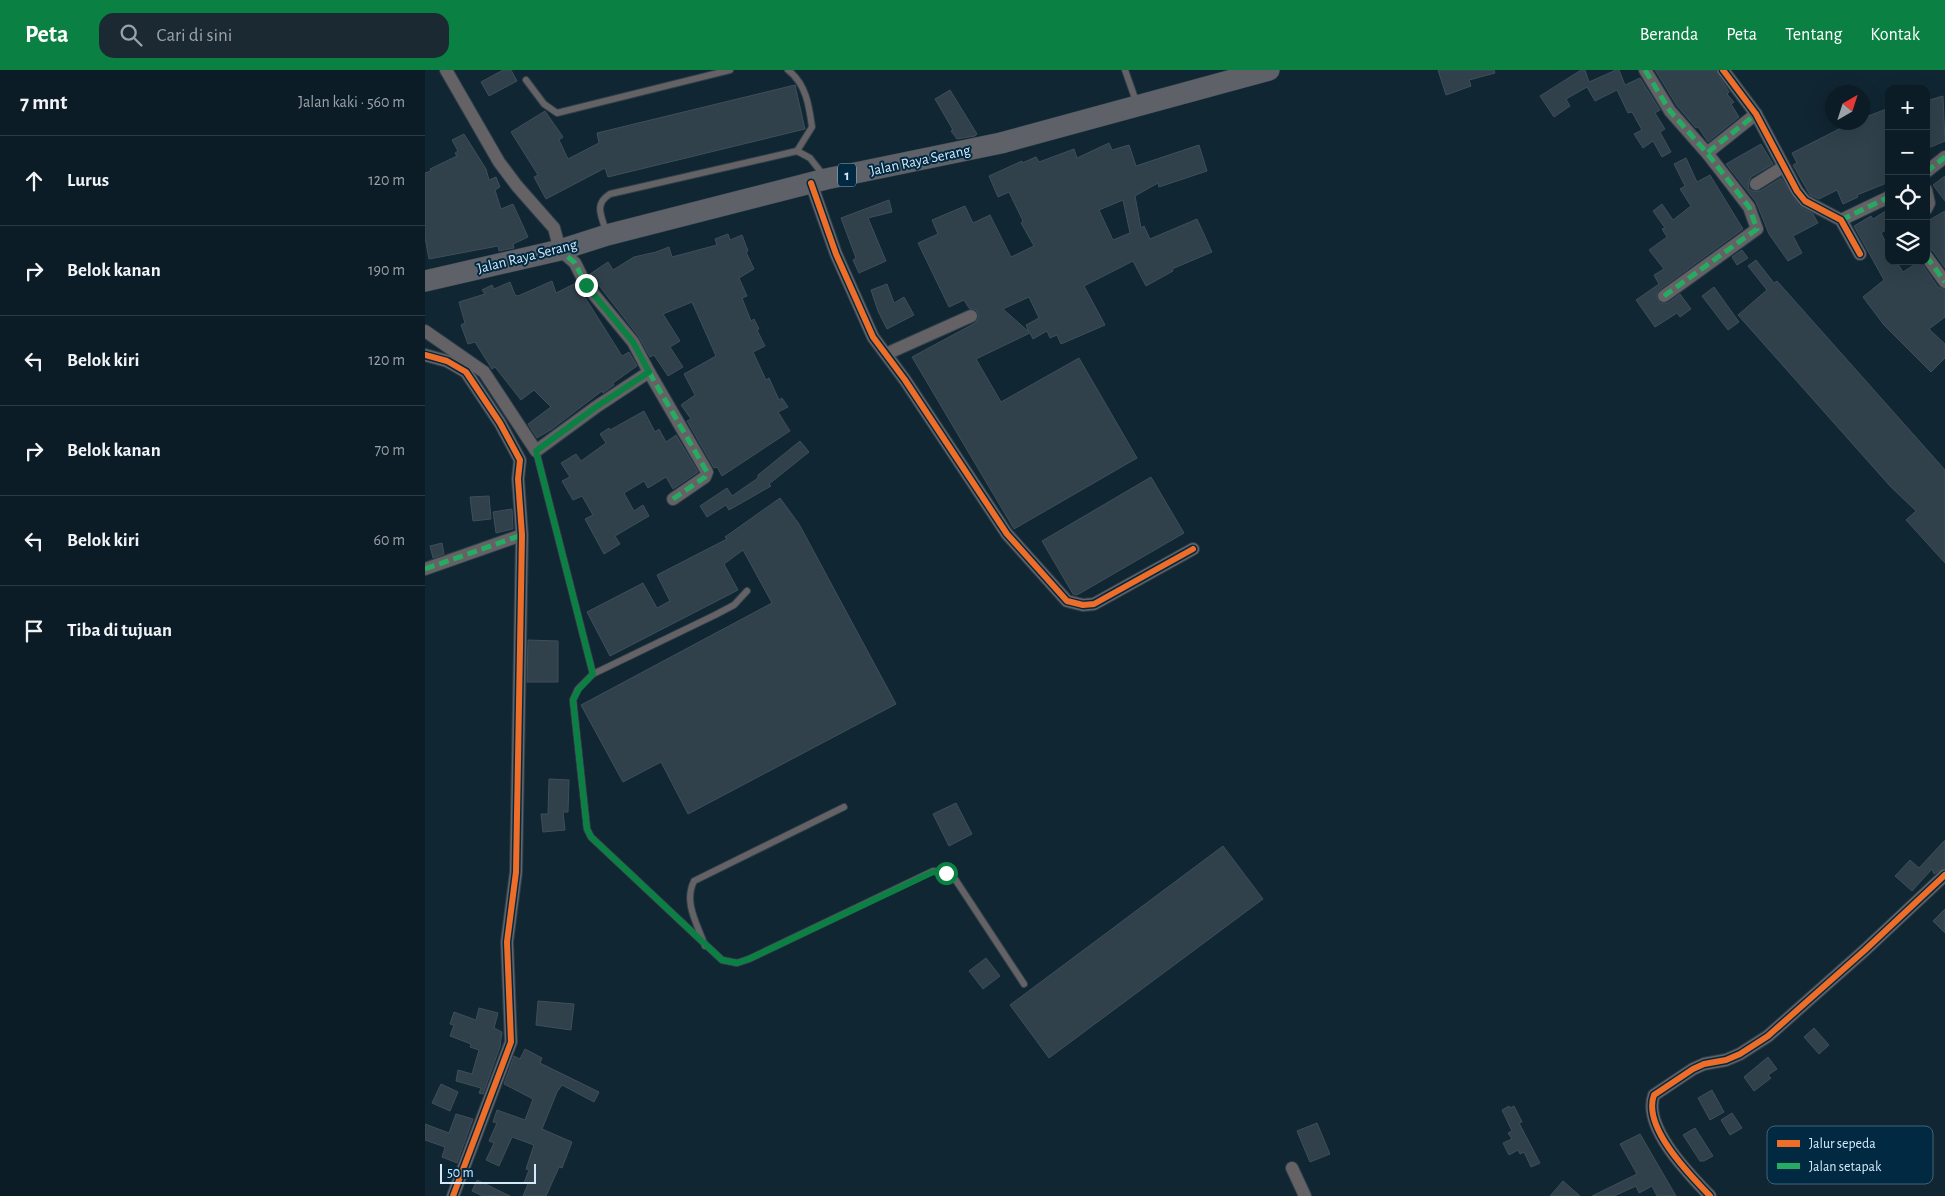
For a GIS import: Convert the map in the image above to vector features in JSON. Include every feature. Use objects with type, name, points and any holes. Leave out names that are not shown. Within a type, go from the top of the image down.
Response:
[{"type":"highway","name":"Jalan Raya Serang","points":[[425,281],[560,250],[607,235],[818,181],[951,155],[1269,70]]},
{"type":"street","points":[[446,70],[499,162],[517,186],[554,228],[560,250],[575,263],[586,285],[633,342],[707,472],[705,477],[673,499]]},
{"type":"street","points":[[1645,70],[1670,111],[1707,153],[1749,207],[1757,226],[1757,231],[1664,296]]},
{"type":"street","points":[[1723,70],[1756,114],[1783,167],[1805,201],[1841,220],[1860,254]]},
{"type":"street","points":[[1707,153],[1756,114]]},
{"type":"street","points":[[1930,169],[1945,157]]},
{"type":"street","points":[[1756,184],[1783,167]]},
{"type":"street","points":[[818,181],[836,254],[864,320],[1007,534],[1067,601],[1083,605],[1095,604],[1193,549]]},
{"type":"street","points":[[1841,220],[1885,199]]},
{"type":"street","points":[[1930,261],[1945,282]]},
{"type":"street","points":[[886,354],[971,316]]},
{"type":"street","points":[[425,331],[484,372],[536,451],[596,407],[649,372]]},
{"type":"street","points":[[425,355],[447,361],[466,372],[505,432],[520,460],[518,479],[522,536],[516,872],[507,942],[511,1042],[453,1196]]},
{"type":"street","points":[[425,569],[522,536]]},
{"type":"street","points":[[1706,1195],[1671,1153],[1651,1107],[1654,1095],[1693,1069],[1741,1054],[1768,1036],[1865,950],[1945,875]]},
{"type":"street","points":[[1292,1168],[1305,1196]]},
{"type":"lane","points":[[526,80],[544,104],[557,113],[730,70]]},
{"type":"lane","points":[[607,235],[599,207],[602,199],[610,194],[797,150],[813,127],[809,102],[798,78],[788,70]]},
{"type":"lane","points":[[1125,70],[1137,105]]},
{"type":"lane","points":[[797,150],[810,158],[818,181]]},
{"type":"lane","points":[[536,451],[593,674]]},
{"type":"lane","points":[[747,591],[734,605],[593,674],[579,689],[573,700],[587,829],[591,837],[706,947],[722,960],[737,963],[933,872],[946,873],[955,879],[1024,984]]},
{"type":"lane","points":[[706,947],[690,906],[690,890],[694,881],[844,807]]},
{"type":"building","points":[[503,70],[511,70],[517,81],[489,96],[481,82]]},
{"type":"building","points":[[1438,70],[1494,70],[1495,73],[1469,80],[1471,86],[1446,95]]},
{"type":"building","points":[[1581,70],[1585,70],[1589,82],[1616,70],[1619,70],[1625,85],[1640,78],[1660,110],[1655,113],[1665,129],[1660,132],[1671,152],[1662,157],[1653,141],[1643,148],[1634,134],[1642,130],[1632,112],[1628,113],[1617,90],[1595,101],[1587,87],[1566,99],[1570,106],[1554,117],[1540,96]]},
{"type":"building","points":[[1655,70],[1715,70],[1729,92],[1727,94],[1734,102],[1731,104],[1739,117],[1708,142],[1698,127],[1696,128],[1677,106]]},
{"type":"building","points":[[795,85],[805,129],[608,177],[605,168],[546,199],[534,177],[538,175],[511,132],[545,111],[563,137],[559,140],[568,159],[599,143],[597,133]]},
{"type":"building","points":[[950,90],[977,134],[975,136],[957,139],[951,131],[953,130],[935,99]]},
{"type":"building","points":[[1943,96],[1945,141],[1930,147],[1930,130],[1930,100]]},
{"type":"building","points":[[1885,110],[1885,184],[1857,195],[1858,197],[1843,204],[1837,190],[1819,199],[1810,195],[1793,165],[1797,163],[1792,153],[1837,130],[1870,130],[1870,115]]},
{"type":"building","points":[[464,134],[486,169],[489,180],[496,177],[500,187],[495,190],[501,209],[513,204],[528,237],[513,244],[514,248],[499,251],[498,246],[429,259],[425,237],[425,173],[457,156],[455,153],[458,151],[452,140]]},
{"type":"building","points":[[1109,143],[1112,150],[1129,145],[1136,166],[1199,145],[1207,171],[1159,187],[1158,183],[1135,196],[1141,228],[1144,226],[1150,239],[1197,219],[1212,252],[1172,269],[1173,271],[1146,286],[1133,261],[1084,286],[1105,325],[1061,344],[1057,335],[1050,338],[1047,331],[1033,339],[1030,333],[976,359],[1001,402],[1079,358],[1137,458],[1014,529],[912,357],[975,323],[979,316],[976,310],[969,308],[964,300],[949,307],[918,243],[938,234],[932,220],[965,206],[973,223],[990,215],[1011,257],[1034,246],[1021,223],[1023,221],[1009,192],[998,197],[989,176],[1022,161],[1022,163],[1036,157],[1039,162],[1074,149],[1077,158]],"holes":[[[1123,200],[1130,233],[1113,240],[1099,210]],[[1029,297],[1039,318],[1026,325],[1029,332],[1003,309]]]},
{"type":"building","points":[[1761,144],[1773,164],[1751,177],[1748,184],[1749,189],[1760,191],[1781,178],[1799,206],[1813,214],[1818,223],[1793,236],[1802,253],[1788,261],[1769,234],[1756,202],[1726,164]]},
{"type":"building","points":[[1686,158],[1697,182],[1710,175],[1743,229],[1659,290],[1656,296],[1660,303],[1668,303],[1680,294],[1691,309],[1680,317],[1677,313],[1655,327],[1636,300],[1659,284],[1654,275],[1664,269],[1649,250],[1667,237],[1662,229],[1665,228],[1653,211],[1662,204],[1673,220],[1691,206],[1680,189],[1685,186],[1674,164]]},
{"type":"building","points":[[1945,176],[1945,201],[1933,185]]},
{"type":"building","points":[[889,200],[892,212],[868,218],[886,261],[859,273],[853,260],[856,258],[841,218]]},
{"type":"building","points":[[1945,211],[1945,268],[1933,251],[1930,250],[1930,220]]},
{"type":"building","points":[[1885,212],[1885,230],[1881,233],[1885,241],[1885,265],[1899,265],[1903,272],[1914,265],[1923,265],[1938,287],[1945,290],[1945,317],[1929,329],[1945,344],[1945,358],[1931,372],[1884,325],[1863,297],[1884,280],[1854,226],[1871,216],[1873,219]]},
{"type":"building","points":[[728,234],[730,240],[742,235],[748,251],[746,252],[754,269],[739,278],[747,296],[742,298],[751,321],[754,319],[759,329],[757,330],[765,346],[753,352],[766,380],[769,378],[779,400],[782,398],[788,407],[778,412],[790,431],[722,476],[717,467],[714,468],[687,421],[691,419],[681,405],[695,395],[684,374],[716,356],[692,302],[663,314],[680,341],[670,347],[683,367],[668,376],[654,355],[650,357],[639,337],[590,274],[608,262],[613,270],[634,257],[669,247],[672,257],[717,245],[715,239]]},
{"type":"building","points":[[1742,250],[1748,258],[1737,265],[1732,257]]},
{"type":"building","points":[[1756,260],[1774,283],[1777,281],[1945,470],[1945,563],[1906,520],[1916,511],[1890,486],[1738,315],[1767,290],[1748,266]]},
{"type":"building","points":[[552,281],[556,293],[576,283],[622,356],[629,352],[637,366],[613,383],[614,385],[603,393],[602,391],[537,438],[528,424],[551,407],[534,390],[521,400],[495,367],[492,369],[475,342],[468,344],[461,325],[465,323],[459,302],[485,294],[482,290],[492,285],[494,289],[510,282],[515,295],[518,296]]},
{"type":"building","points":[[887,284],[894,303],[904,297],[914,315],[887,329],[871,290]]},
{"type":"building","points":[[1714,287],[1739,322],[1728,330],[1702,296]]},
{"type":"building","points":[[644,411],[655,432],[659,429],[666,442],[676,435],[698,472],[673,489],[666,477],[648,488],[644,481],[624,493],[634,511],[643,505],[649,516],[615,536],[620,544],[604,554],[585,519],[593,515],[582,496],[573,500],[562,481],[570,477],[561,463],[576,454],[581,461],[606,443],[600,434]]},
{"type":"building","points":[[800,441],[809,452],[769,484],[771,486],[729,510],[726,505],[707,517],[700,506],[727,488],[732,496],[758,478],[758,475]]},
{"type":"building","points":[[1151,477],[1184,533],[1077,595],[1073,594],[1042,541]]},
{"type":"building","points":[[489,496],[491,519],[473,521],[470,497]]},
{"type":"building","points":[[780,498],[799,524],[896,704],[688,814],[661,762],[623,782],[581,705],[772,603],[743,550],[724,564],[738,590],[610,656],[587,612],[643,583],[657,608],[670,601],[657,575],[727,539],[725,537]]},
{"type":"building","points":[[512,509],[513,529],[496,533],[493,512]]},
{"type":"building","points":[[442,543],[444,554],[433,558],[430,546]]},
{"type":"building","points":[[528,640],[558,641],[558,682],[527,682]]},
{"type":"building","points":[[549,779],[569,780],[568,812],[563,812],[565,830],[543,832],[541,814],[548,814]]},
{"type":"building","points":[[956,803],[972,834],[949,846],[933,814]]},
{"type":"building","points":[[1945,840],[1945,867],[1934,874],[1932,869],[1912,891],[1895,876],[1910,860],[1919,868]]},
{"type":"building","points":[[1223,846],[1263,899],[1049,1058],[1010,1005]]},
{"type":"building","points":[[1945,909],[1945,933],[1933,921]]},
{"type":"building","points":[[986,958],[1000,976],[983,989],[969,971]]},
{"type":"building","points":[[538,1001],[574,1004],[571,1030],[536,1025]]},
{"type":"building","points":[[479,1008],[498,1013],[494,1028],[502,1032],[500,1047],[483,1094],[479,1093],[481,1088],[456,1081],[458,1070],[472,1074],[479,1050],[470,1047],[471,1044],[450,1036],[454,1025],[450,1024],[454,1012],[476,1020]]},
{"type":"building","points":[[1814,1028],[1829,1045],[1819,1054],[1804,1037]]},
{"type":"building","points":[[525,1049],[542,1058],[540,1063],[599,1092],[594,1102],[562,1085],[557,1092],[542,1129],[572,1142],[562,1168],[559,1167],[546,1196],[523,1196],[528,1184],[524,1183],[529,1170],[526,1169],[534,1145],[512,1137],[499,1166],[486,1160],[494,1143],[489,1141],[497,1123],[493,1122],[497,1110],[525,1120],[533,1099],[504,1084],[514,1056],[520,1059]]},
{"type":"building","points":[[1768,1057],[1777,1069],[1768,1075],[1771,1078],[1754,1091],[1744,1077]]},
{"type":"building","points":[[441,1084],[458,1092],[450,1111],[432,1103]]},
{"type":"building","points":[[1712,1090],[1724,1112],[1710,1120],[1698,1098]]},
{"type":"building","points":[[1509,1106],[1510,1108],[1514,1106],[1522,1122],[1519,1123],[1540,1163],[1531,1167],[1524,1152],[1520,1154],[1518,1150],[1509,1155],[1503,1143],[1512,1139],[1508,1133],[1512,1131],[1502,1110]]},
{"type":"building","points":[[1732,1113],[1742,1128],[1730,1135],[1721,1120]]},
{"type":"building","points":[[456,1114],[473,1119],[457,1163],[442,1157],[445,1147],[425,1140],[425,1124],[449,1133]]},
{"type":"building","points":[[1317,1123],[1330,1154],[1310,1162],[1297,1131]]},
{"type":"building","points":[[1695,1128],[1713,1156],[1704,1161],[1700,1161],[1683,1135]]},
{"type":"building","points":[[1640,1134],[1676,1196],[1657,1196],[1652,1186],[1639,1193],[1636,1186],[1614,1196],[1592,1196],[1637,1174],[1620,1144]]},
{"type":"building","points":[[477,1180],[510,1196],[483,1196],[472,1191]]},
{"type":"building","points":[[1563,1181],[1580,1196],[1550,1196]]},
{"type":"marked path","points":[[1645,70],[1670,111],[1707,153],[1756,114]]},
{"type":"marked path","points":[[1664,296],[1757,229],[1749,207],[1707,153]]},
{"type":"marked path","points":[[1930,169],[1945,157]]},
{"type":"marked path","points":[[1841,220],[1885,199]]},
{"type":"marked path","points":[[536,451],[596,407],[649,372],[633,342],[586,285],[575,263],[560,250]]},
{"type":"marked path","points":[[1930,261],[1945,282]]},
{"type":"marked path","points":[[649,372],[707,472],[705,477],[673,499]]},
{"type":"marked path","points":[[425,569],[522,535]]},
{"type":"cycle path","points":[[1723,70],[1756,114],[1797,191],[1805,201],[1841,220],[1860,254]]},
{"type":"cycle path","points":[[811,183],[836,254],[873,337],[905,380],[1007,534],[1067,601],[1083,605],[1094,604],[1193,549]]},
{"type":"cycle path","points":[[425,355],[447,361],[466,372],[500,423],[520,460],[518,479],[522,535],[516,872],[507,942],[511,1042],[453,1196]]},
{"type":"cycle path","points":[[1710,1196],[1680,1163],[1661,1135],[1652,1108],[1654,1095],[1693,1069],[1740,1054],[1768,1036],[1865,950],[1945,875]]},
{"type":"route","points":[[586,285],[633,342],[649,372],[637,382],[596,407],[536,451],[593,674],[579,689],[573,700],[587,829],[591,837],[706,947],[728,963],[737,963],[749,959],[933,872],[946,873]]}]
